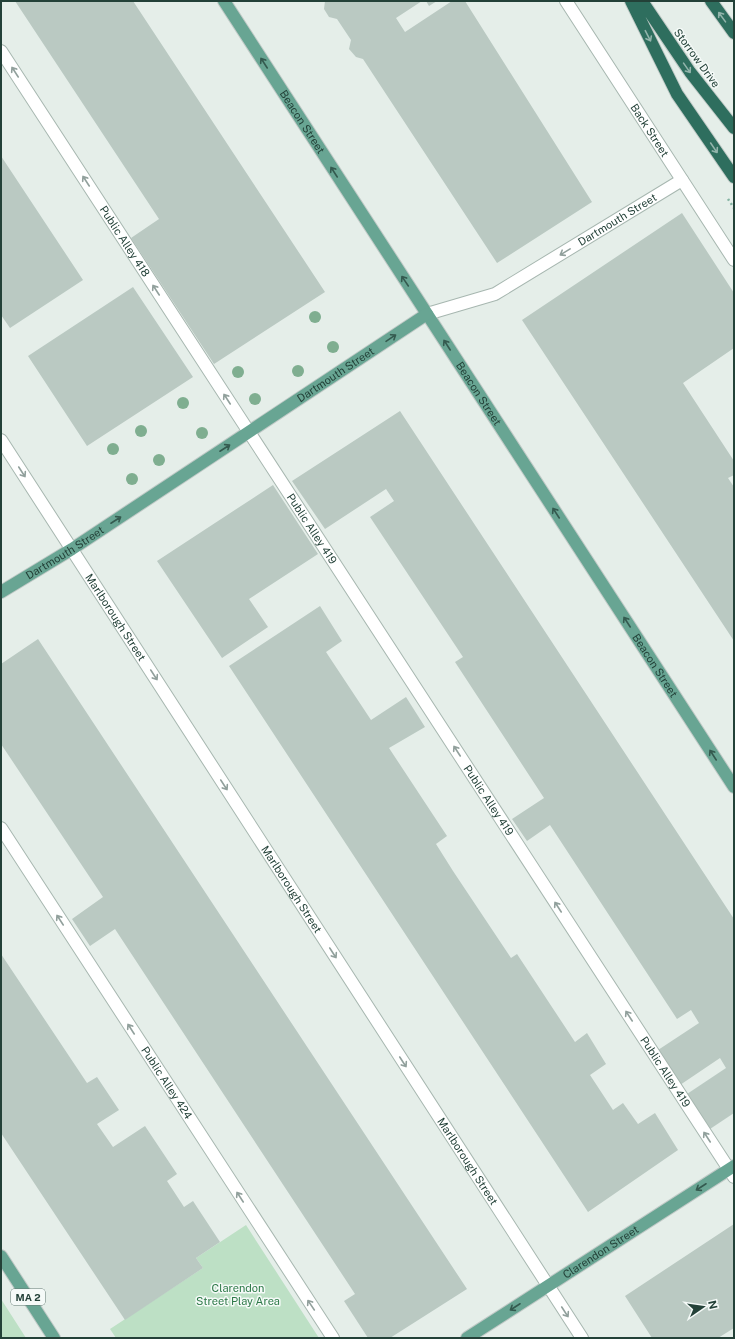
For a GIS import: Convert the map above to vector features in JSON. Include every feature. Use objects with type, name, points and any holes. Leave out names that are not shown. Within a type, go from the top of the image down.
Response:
[{"type":"highway","points":[[631,1],[677,94],[734,177]]},
{"type":"highway","name":"Storrow Drive","points":[[642,1],[690,72],[734,128]]},
{"type":"highway","points":[[711,1],[734,32]]},
{"type":"main road","name":"Beacon Street","points":[[224,1],[734,787]]},
{"type":"main road","name":"Dartmouth Street","points":[[1,592],[72,549],[427,314]]},
{"type":"main road","name":"Clarendon Street","points":[[467,1338],[732,1171]]},
{"type":"main road","name":"MA 2","points":[[1,1256],[54,1338]]},
{"type":"street","name":"Back Street","points":[[566,1],[734,260]]},
{"type":"street","name":"Public Alley 418","points":[[1,51],[249,432]]},
{"type":"street","name":"Dartmouth Street","points":[[427,314],[495,294],[682,180]]},
{"type":"street","name":"Public Alley 419","points":[[249,432],[732,1171]]},
{"type":"street","name":"Marlborough Street","points":[[1,440],[582,1338]]},
{"type":"street","name":"Public Alley 424","points":[[1,828],[333,1338]]},
{"type":"green space","name":"Clarendon Street Play Area","points":[[246,1225],[319,1338],[116,1338],[110,1329],[203,1268],[196,1258]]},
{"type":"green space","points":[[1,1299],[26,1338],[1,1338]]},
{"type":"building","points":[[15,1],[133,1],[325,292],[214,364],[131,238],[159,219]]},
{"type":"building","points":[[325,1],[422,1],[396,18],[405,32],[452,1],[465,1],[592,202],[497,263],[363,59],[356,57],[349,49],[351,40],[337,19],[329,17],[324,9]]},
{"type":"building","points":[[426,1],[437,1],[429,6]]},
{"type":"building","points":[[1,156],[83,280],[10,328],[1,315]]},
{"type":"building","points":[[682,213],[734,293],[734,348],[683,383],[734,461],[734,475],[728,478],[734,487],[734,641],[522,320]]},
{"type":"building","points":[[133,287],[193,377],[87,446],[28,356]]},
{"type":"building","points":[[400,411],[734,919],[734,1113],[710,1129],[687,1094],[726,1068],[720,1058],[680,1085],[658,1050],[699,1023],[691,1010],[677,1019],[550,825],[527,841],[512,819],[544,798],[455,662],[463,657],[370,517],[394,501],[386,489],[325,529],[292,481]]},
{"type":"building","points":[[273,485],[318,554],[249,599],[268,627],[222,658],[157,561]]},
{"type":"building","points":[[320,606],[342,641],[326,652],[371,720],[406,697],[425,727],[389,748],[447,836],[436,844],[453,871],[511,958],[517,954],[575,1042],[587,1033],[606,1064],[590,1075],[613,1110],[623,1103],[638,1124],[655,1113],[678,1150],[588,1212],[229,666]]},
{"type":"building","points":[[38,639],[467,1289],[390,1338],[368,1338],[344,1301],[355,1294],[115,929],[90,946],[72,919],[103,897],[1,744],[1,664]]},
{"type":"building","points":[[1,954],[87,1083],[97,1077],[119,1110],[97,1124],[113,1147],[145,1126],[177,1174],[167,1181],[184,1207],[193,1201],[220,1242],[196,1258],[203,1268],[125,1320],[1,1133]]},
{"type":"building","points":[[734,1224],[734,1328],[718,1338],[652,1338],[625,1296]]}]
